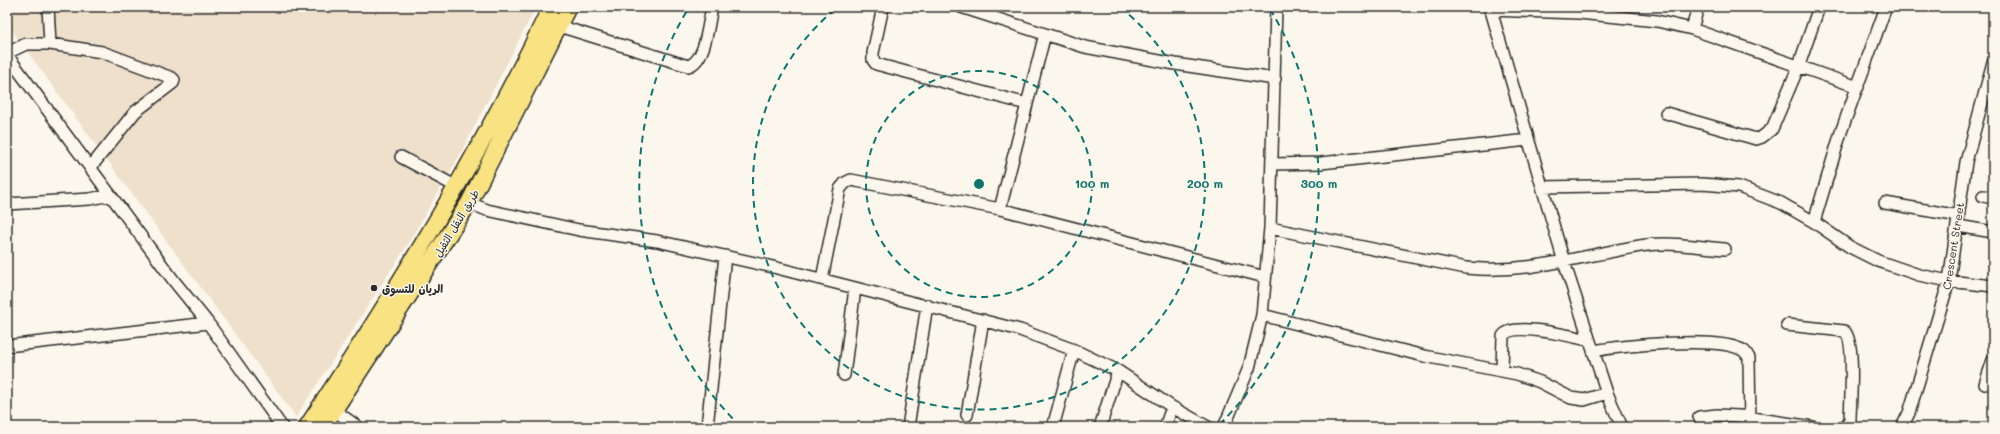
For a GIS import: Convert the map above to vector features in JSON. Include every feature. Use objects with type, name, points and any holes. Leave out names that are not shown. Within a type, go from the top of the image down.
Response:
[{"type":"highway","name":"طريق النقل الثقيل","points":[[307,427],[386,306],[457,187],[496,116],[551,7]]},
{"type":"highway","name":"طريق النقل الثقيل","points":[[323,427],[469,203],[568,7]]},
{"type":"street","points":[[48,7],[50,44]]},
{"type":"street","points":[[559,26],[688,66],[693,64],[701,56],[712,7]]},
{"type":"street","points":[[883,7],[873,53],[873,60],[876,64],[1027,104]]},
{"type":"street","points":[[961,7],[1085,47],[1125,56],[1275,78]]},
{"type":"street","points":[[1224,427],[1249,368],[1262,315],[1270,228],[1273,164],[1276,7]]},
{"type":"street","points":[[1692,29],[1698,7]]},
{"type":"street","points":[[1666,113],[1756,139],[1762,138],[1772,129],[1798,68],[1819,7]]},
{"type":"street","points":[[1814,222],[1841,132],[1886,7]]},
{"type":"street","points":[[1622,427],[1607,393],[1564,262],[1490,8],[1626,17],[1657,21],[1692,29],[1798,68],[1858,87]]},
{"type":"street","points":[[1000,209],[1045,34]]},
{"type":"street","points":[[90,168],[135,112],[173,83],[174,80],[102,52],[50,44],[26,44],[7,54],[90,168],[174,281],[208,323],[282,427]]},
{"type":"street","name":"Crescent Street","points":[[1902,427],[1909,413],[1949,282],[1966,162],[1993,62]]},
{"type":"street","points":[[1273,164],[1321,163],[1528,140]]},
{"type":"street","points":[[401,157],[457,187]]},
{"type":"street","points":[[822,279],[840,189],[845,183],[852,180],[1000,209],[1265,277]]},
{"type":"street","points":[[1542,187],[1702,184],[1739,187],[1781,203],[1814,222],[1850,247],[1878,261],[1919,275],[1949,282],[1993,286]]},
{"type":"street","points":[[7,204],[90,199],[110,195]]},
{"type":"street","points":[[469,203],[487,210],[579,230],[657,241],[724,256],[927,305],[1020,330],[1074,350],[1118,371],[1172,407],[1208,427]]},
{"type":"street","points":[[1885,203],[1958,221],[1993,232]]},
{"type":"street","points":[[1270,228],[1466,268],[1508,270],[1564,262],[1641,246],[1665,245],[1725,248]]},
{"type":"street","points":[[707,427],[724,256]]},
{"type":"street","points":[[844,375],[855,288]]},
{"type":"street","points":[[908,427],[927,305]]},
{"type":"street","points":[[1262,315],[1424,356],[1502,370],[1540,382],[1571,398],[1584,400],[1607,393]]},
{"type":"street","points":[[967,415],[983,320]]},
{"type":"street","points":[[7,346],[208,323]]},
{"type":"street","points":[[1787,325],[1844,331],[1849,336],[1851,368],[1850,420],[1844,427]]},
{"type":"street","points":[[1502,370],[1503,336],[1508,332],[1530,329],[1589,340]]},
{"type":"street","points":[[1593,351],[1682,342],[1716,344],[1744,351],[1749,358],[1749,423]]},
{"type":"street","points":[[1053,427],[1074,350]]},
{"type":"street","points":[[1985,384],[1993,360]]},
{"type":"street","points":[[1100,427],[1118,371]]},
{"type":"street","points":[[1164,427],[1172,407]]},
{"type":"street","points":[[334,410],[358,427]]},
{"type":"street","points":[[1699,417],[1717,415],[1749,423],[1813,427]]},
{"type":"shaded area","points":[[7,7],[536,7],[456,162],[406,247],[296,417],[7,24]]},
{"type":"place","name":"الريان للتسوق","points":[[374,288]]}]
